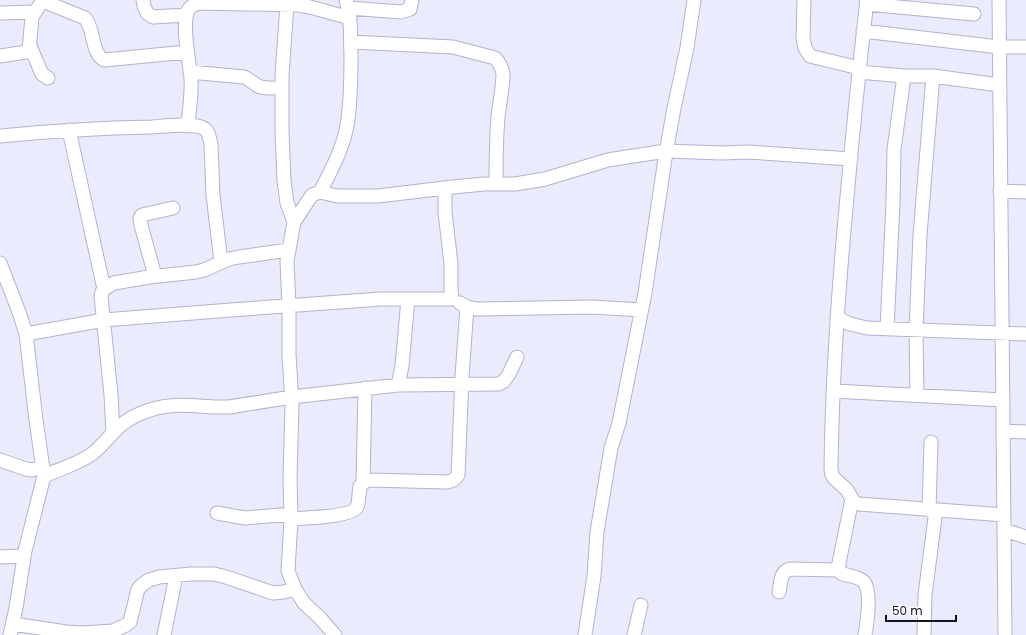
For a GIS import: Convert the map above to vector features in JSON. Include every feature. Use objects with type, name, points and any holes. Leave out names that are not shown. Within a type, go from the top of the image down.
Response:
[{"type":"street","points":[[0,56],[26,52],[29,50],[32,17],[43,0],[85,18],[88,22],[97,53],[100,58],[104,60],[187,52]]},
{"type":"street","points":[[143,0],[147,13],[153,17],[186,15]]},
{"type":"street","points":[[188,126],[191,92],[185,27],[186,15],[190,8],[195,4],[252,2],[401,12],[410,9],[412,0]]},
{"type":"street","points":[[585,635],[594,576],[597,532],[611,448],[619,422],[645,293],[666,151],[687,48],[694,0]]},
{"type":"street","points":[[804,0],[803,38],[805,48],[810,56],[859,70],[904,76],[933,76],[999,85]]},
{"type":"street","points":[[998,0],[1005,635]]},
{"type":"street","points":[[974,14],[866,2],[838,297],[831,468],[834,478],[847,490],[855,503],[1004,515]]},
{"type":"street","points":[[287,4],[281,88],[282,132],[284,181],[287,203],[294,222]]},
{"type":"street","points":[[320,192],[336,160],[344,138],[348,120],[351,96],[348,9]]},
{"type":"street","points":[[0,13],[35,12]]},
{"type":"street","points":[[863,31],[999,47],[1026,47]]},
{"type":"street","points":[[350,42],[453,47],[495,58],[502,68],[503,76],[498,117],[496,184]]},
{"type":"street","points":[[30,46],[42,74],[48,78]]},
{"type":"street","points":[[190,72],[244,77],[264,88],[281,88]]},
{"type":"street","points":[[887,329],[894,149],[904,76]]},
{"type":"street","points":[[917,395],[916,330],[920,235],[933,76]]},
{"type":"street","points":[[0,136],[123,127],[188,126],[206,129],[209,136],[213,195],[221,262]]},
{"type":"street","points":[[69,130],[104,289]]},
{"type":"street","points":[[335,635],[304,603],[295,589],[288,571],[291,516],[290,477],[292,397],[289,354],[287,261],[294,222],[312,195],[320,192],[337,196],[378,196],[445,188],[515,184],[545,179],[608,160],[666,151],[722,153],[748,152],[850,159]]},
{"type":"street","points":[[445,188],[445,212],[452,264],[452,299]]},
{"type":"street","points":[[1000,191],[1026,192]]},
{"type":"street","points":[[155,276],[140,218],[142,216],[174,208]]},
{"type":"street","points":[[113,433],[111,395],[101,296],[104,289],[114,283],[155,276],[196,272],[221,262],[239,257],[289,250]]},
{"type":"street","points":[[0,263],[2,276],[19,312],[26,334],[36,420],[44,472],[24,556],[16,608],[11,629],[82,633],[113,630],[130,622],[138,589],[149,580],[159,577],[191,574],[214,574],[267,591],[278,593],[295,589]]},
{"type":"street","points":[[26,334],[104,320],[381,299],[452,299],[467,307],[476,309],[593,307],[641,310]]},
{"type":"street","points":[[398,385],[402,366],[408,299]]},
{"type":"street","points":[[217,513],[245,518],[342,515],[354,510],[357,507],[360,486],[368,480],[451,482],[456,479],[458,475],[467,307]]},
{"type":"street","points":[[837,318],[850,324],[867,328],[1026,334]]},
{"type":"street","points":[[0,460],[26,469],[44,472],[73,464],[92,454],[113,433],[134,417],[150,410],[167,406],[181,405],[229,407],[292,397],[398,385],[499,384],[504,381],[509,374],[517,357]]},
{"type":"street","points":[[363,483],[365,388]]},
{"type":"street","points":[[833,391],[1002,400]]},
{"type":"street","points":[[1003,431],[1026,432]]},
{"type":"street","points":[[924,635],[925,596],[933,510],[931,442]]},
{"type":"street","points":[[839,570],[839,563],[852,499]]},
{"type":"street","points":[[1004,530],[1026,537]]},
{"type":"street","points":[[0,557],[24,556]]},
{"type":"street","points":[[779,592],[782,574],[785,570],[790,569],[839,570],[843,574],[860,580],[864,582],[867,593],[868,613],[865,635]]},
{"type":"street","points":[[164,635],[176,576]]},
{"type":"street","points":[[634,635],[641,605]]}]
